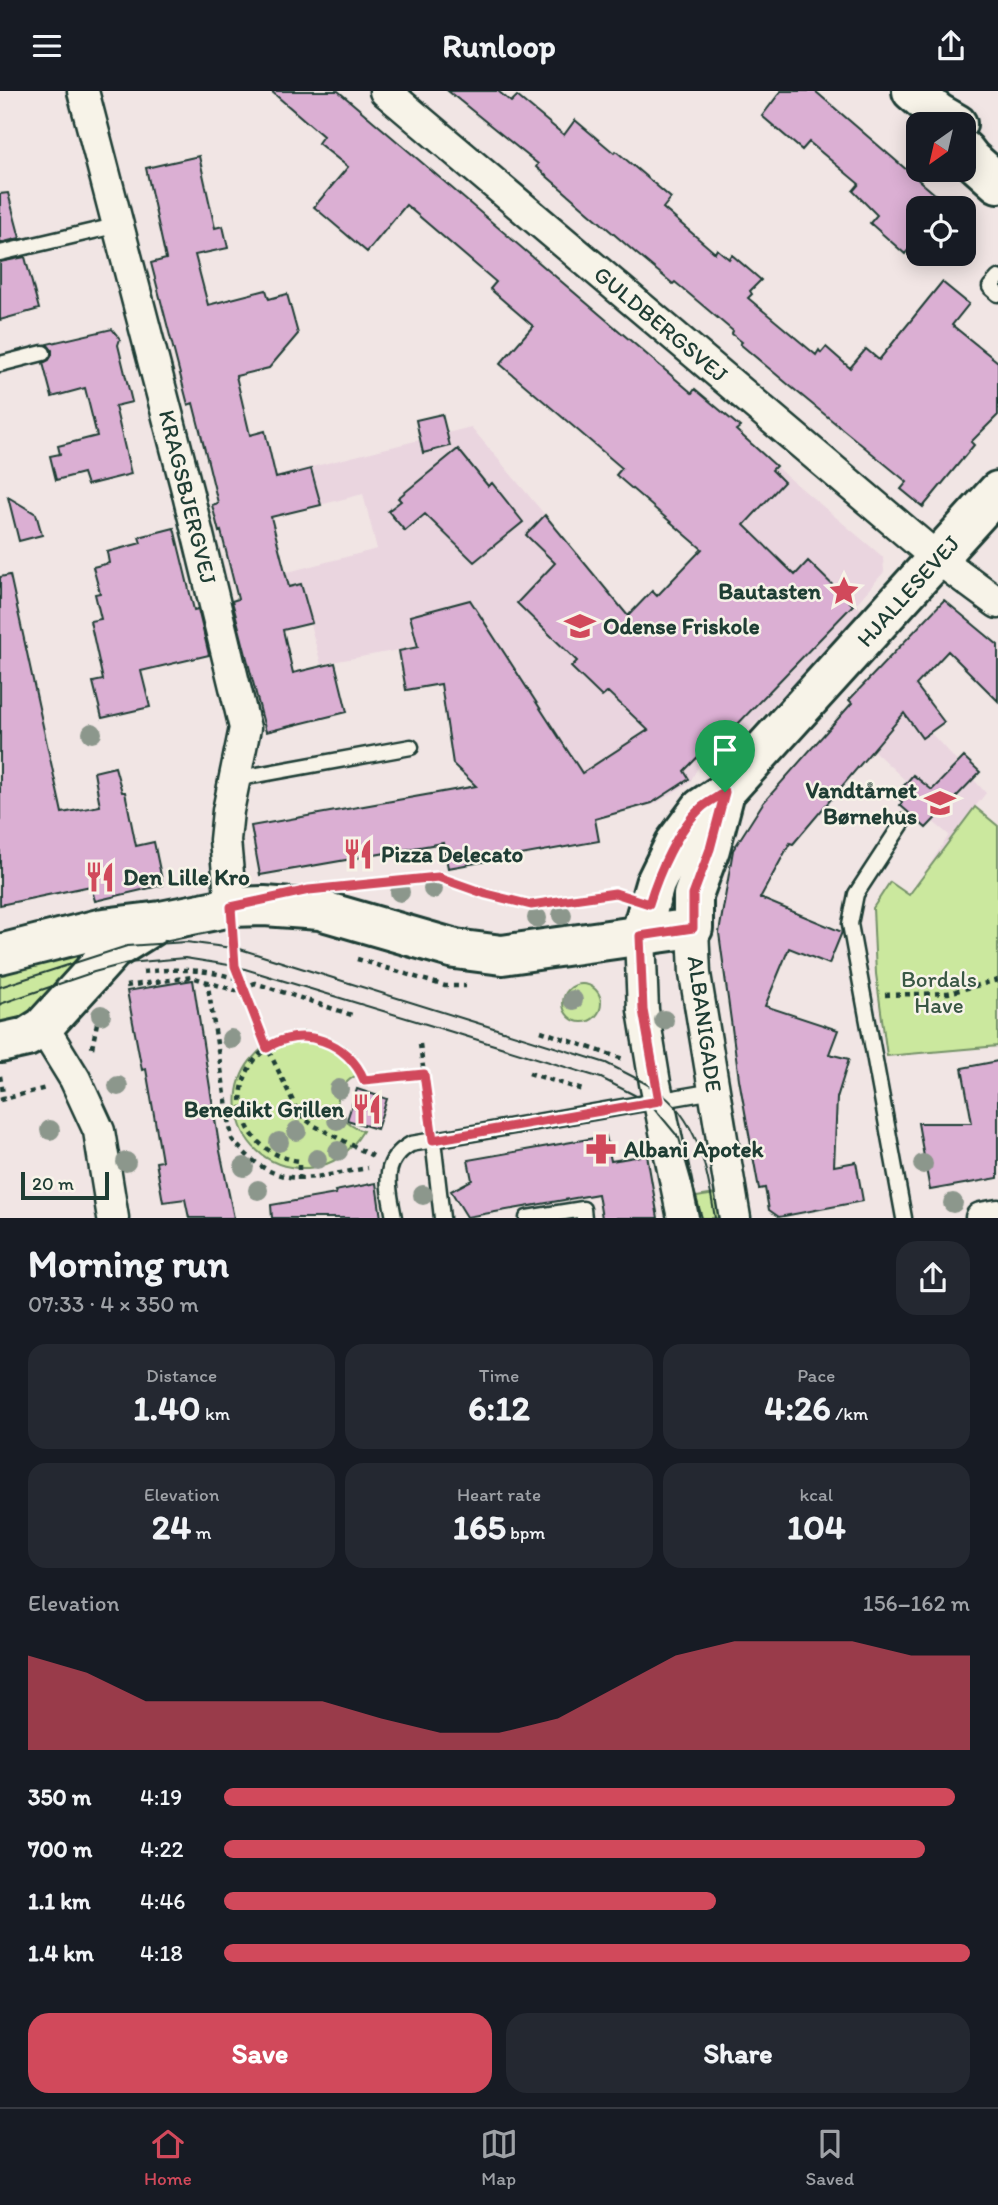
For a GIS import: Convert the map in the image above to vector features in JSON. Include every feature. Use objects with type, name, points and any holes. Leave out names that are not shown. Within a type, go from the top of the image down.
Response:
[{"type":"main road","points":[[976,135],[998,148]]},
{"type":"main road","points":[[976,163],[998,183]]},
{"type":"main road","name":"HJALLESEVEJ","points":[[818,690],[998,491]]},
{"type":"main road","name":"ALBANIGADE","points":[[645,920],[655,884],[674,843],[701,808],[725,792],[818,690]]},
{"type":"main road","name":"ALBANIGADE","points":[[693,928],[693,895],[710,849],[725,792]]},
{"type":"main road","points":[[0,954],[103,928],[161,921],[231,907],[264,906],[320,910],[455,949],[502,955],[645,920],[693,928]]},
{"type":"main road","points":[[0,1043],[27,1037],[43,1027],[113,950],[135,934],[161,921]]},
{"type":"street","name":"KRAGSBJERGVEJ","points":[[83,91],[245,728],[225,840],[231,907]]},
{"type":"street","name":"GULDBERGSVEJ","points":[[385,91],[937,558],[998,603]]},
{"type":"street","name":"ALBANIGADE","points":[[645,920],[638,1105],[683,1218]]},
{"type":"street","name":"ALBANIGADE","points":[[693,928],[695,974],[735,1218]]},
{"type":"street","points":[[43,1027],[70,1071],[99,1131],[113,1218]]},
{"type":"street","points":[[981,1218],[998,1215]]},
{"type":"lane","points":[[0,253],[119,225]]},
{"type":"lane","points":[[998,278],[990,287],[998,294]]},
{"type":"lane","points":[[0,364],[43,353]]},
{"type":"lane","points":[[235,779],[411,747]]},
{"type":"lane","points":[[904,823],[856,894],[850,924],[904,1218]]},
{"type":"lane","points":[[394,1218],[389,1183],[390,1164],[401,1149],[411,1144],[714,1091]]},
{"type":"lane","points":[[433,1140],[442,1218]]},
{"type":"lane","points":[[527,1218],[583,1209],[584,1218]]},
{"type":"path","points":[[350,884],[438,877],[486,894],[531,905],[615,893],[645,920]]},
{"type":"path","points":[[231,907],[238,979],[299,1115],[313,1125],[390,1164]]},
{"type":"path","points":[[133,974],[176,969],[204,970],[238,979]]},
{"type":"path","points":[[122,987],[191,977],[236,991],[255,983],[352,1015]]},
{"type":"path","points":[[863,995],[948,993],[998,980]]},
{"type":"path","points":[[207,981],[232,1139],[249,1160],[273,1173],[299,1180],[390,1164]]},
{"type":"path","points":[[0,1073],[2,1100],[43,1090],[70,1071],[91,1051],[97,1023],[116,1001]]},
{"type":"path","points":[[541,1031],[623,1059],[638,1105]]},
{"type":"path","points":[[299,1180],[299,1161],[280,1158],[260,1143],[245,1121],[240,1098],[245,1077],[258,1056],[274,1042],[306,1037],[332,1043],[350,1056],[364,1080],[424,1074]]},
{"type":"path","points":[[420,1044],[433,1140]]},
{"type":"path","points":[[528,1073],[638,1105]]},
{"type":"shaded area","name":"Odense Friskole","points":[[471,427],[630,616],[657,608],[744,520],[769,461],[883,557],[884,572],[856,604],[863,612],[748,731],[732,728],[704,756],[690,782],[655,804],[603,816],[594,792],[494,635],[436,657],[421,646],[321,664],[299,584],[285,587],[280,574],[377,549],[363,494],[320,505],[317,491],[240,485]]},
{"type":"shaded area","name":"Vandtårnet Børnehus","points":[[877,670],[904,696],[930,732],[986,793],[975,807],[998,826],[909,896],[949,835],[921,812],[915,818],[900,805],[902,801],[896,795],[907,782],[873,750],[849,700]]},
{"type":"green space","name":"Bordals Have","points":[[975,807],[998,826],[998,1046],[887,1056],[876,974],[873,908],[890,882],[909,895]]},
{"type":"green space","points":[[87,951],[48,1004],[0,1034],[0,966]]},
{"type":"green space","points":[[582,984],[595,990],[601,1003],[595,1016],[582,1022],[569,1016],[563,1003],[569,990]]},
{"type":"green space","points":[[302,1032],[340,1043],[354,1055],[365,1072],[345,1084],[338,1101],[343,1118],[363,1131],[340,1157],[308,1168],[279,1164],[257,1151],[243,1131],[237,1107],[239,1083],[250,1061],[271,1043]]},
{"type":"green space","points":[[722,1193],[726,1218],[694,1218],[690,1198]]},
{"type":"building","points":[[271,91],[338,91],[692,393],[695,389],[740,427],[736,430],[776,466],[772,470],[784,482],[744,525],[795,575],[808,561],[853,605],[731,731],[727,727],[684,771],[689,779],[652,803],[595,819],[599,841],[448,868],[443,843],[260,875],[251,826],[476,786],[453,764],[441,684],[406,690],[399,651],[418,647],[410,616],[470,600],[582,773],[648,730],[608,692],[602,697],[571,667],[577,661],[517,603],[555,563],[526,535],[545,515],[628,616],[652,591],[657,596],[702,549],[616,475],[622,468],[500,364],[533,326],[490,289],[496,282],[406,205],[367,252],[314,207],[348,167],[318,143],[323,136]]},
{"type":"building","points":[[448,91],[498,91],[511,102],[517,96],[564,135],[575,120],[671,198],[663,208],[715,253],[717,249],[729,259],[732,255],[761,280],[750,291],[752,294],[748,298],[816,355],[826,347],[850,368],[866,349],[879,360],[942,282],[969,304],[952,325],[998,362],[998,415],[971,442],[974,445],[923,507],[901,489],[907,482],[740,344],[742,342],[732,334],[733,331],[637,254],[536,167],[538,164]]},
{"type":"building","points":[[781,91],[815,91],[906,169],[906,182],[921,182],[937,196],[906,196],[905,254],[870,223],[877,215],[853,191],[859,184],[809,142],[802,150],[762,116]]},
{"type":"building","points":[[199,156],[215,228],[223,226],[228,248],[195,255],[208,305],[266,290],[269,299],[287,294],[298,334],[269,368],[236,376],[250,435],[265,431],[276,478],[311,469],[321,505],[271,517],[289,587],[301,584],[312,623],[283,630],[293,673],[335,663],[347,712],[266,732],[232,601],[238,599],[212,505],[218,503],[209,466],[193,403],[188,405],[151,263],[166,259],[146,168]]},
{"type":"building","points":[[8,193],[20,238],[0,243],[0,194]]},
{"type":"building","points":[[25,257],[39,309],[0,320],[0,262]]},
{"type":"building","points":[[112,329],[120,339],[118,345],[132,402],[115,406],[131,474],[87,485],[83,473],[56,480],[50,456],[60,454],[58,446],[97,436],[85,388],[52,397],[43,363],[52,355],[47,344]]},
{"type":"building","points":[[442,414],[450,446],[423,453],[416,420]]},
{"type":"building","points":[[458,449],[488,486],[492,483],[523,522],[474,562],[425,514],[405,531],[388,511],[401,501],[398,498]]},
{"type":"building","points":[[8,497],[36,514],[42,535],[19,541]]},
{"type":"building","points":[[174,528],[194,610],[198,609],[209,655],[141,671],[150,707],[102,718],[93,682],[103,680],[90,621],[101,619],[95,594],[100,593],[93,567],[109,563],[107,552],[141,543],[139,537]]},
{"type":"building","points":[[10,575],[62,813],[100,806],[94,772],[115,767],[122,792],[125,792],[136,846],[154,842],[163,885],[95,901],[91,886],[0,905],[0,577]]},
{"type":"building","points":[[944,600],[998,645],[998,701],[948,651],[916,685],[944,722],[922,738],[904,713],[793,844],[790,843],[760,898],[842,932],[829,964],[789,948],[765,1006],[838,1030],[829,1054],[849,1059],[837,1098],[834,1166],[856,1162],[863,1201],[779,1217],[769,1210],[765,1188],[759,1189],[739,1079],[719,933],[733,850],[763,803],[852,703],[849,700]]},
{"type":"building","points":[[964,757],[980,772],[926,828],[900,805],[902,802],[896,795],[913,775],[932,790]]},
{"type":"building","points":[[193,980],[220,1151],[234,1218],[189,1218],[185,1199],[163,1202],[156,1162],[162,1161],[146,1069],[142,1070],[127,991]]},
{"type":"building","points":[[998,1061],[998,1178],[930,1190],[918,1123],[972,1123],[962,1068]]},
{"type":"building","name":"Benedikt Grillen","points":[[357,1089],[387,1099],[377,1129],[347,1120]]},
{"type":"building","points":[[606,1136],[611,1161],[647,1155],[658,1218],[602,1218],[598,1194],[467,1217],[451,1191],[472,1180],[468,1160]]},
{"type":"building","points":[[376,1183],[381,1218],[272,1218],[271,1205],[336,1194],[335,1191]]},
{"type":"tram line","points":[[0,987],[127,946],[186,942],[240,949],[606,1063],[655,1089],[682,1115],[704,1164],[715,1218]]},
{"type":"tram line","points":[[0,1004],[128,963],[185,958],[235,966],[449,1031],[601,1078],[650,1103],[679,1138],[702,1218]]},
{"type":"place","name":"Bautasten","points":[[844,591]]},
{"type":"place","name":"Odense Friskole","points":[[580,626]]},
{"type":"place","name":"Vandtårnet Børnehus","points":[[940,803]]},
{"type":"place","name":"Pizza Delecato","points":[[358,854]]},
{"type":"place","name":"Den Lille Kro","points":[[100,877]]},
{"type":"place","name":"Benedikt Grillen","points":[[367,1109]]},
{"type":"place","name":"Albani Apotek","points":[[601,1149]]},
{"type":"route","points":[[725,792],[710,849],[693,895],[693,928],[640,936],[643,1010],[659,1101],[433,1140],[424,1074],[364,1080],[350,1056],[332,1043],[306,1037],[274,1042],[267,1048],[238,979],[231,907],[350,884],[438,877],[486,894],[531,905],[615,893],[649,904],[674,843],[701,808],[725,792]]}]
